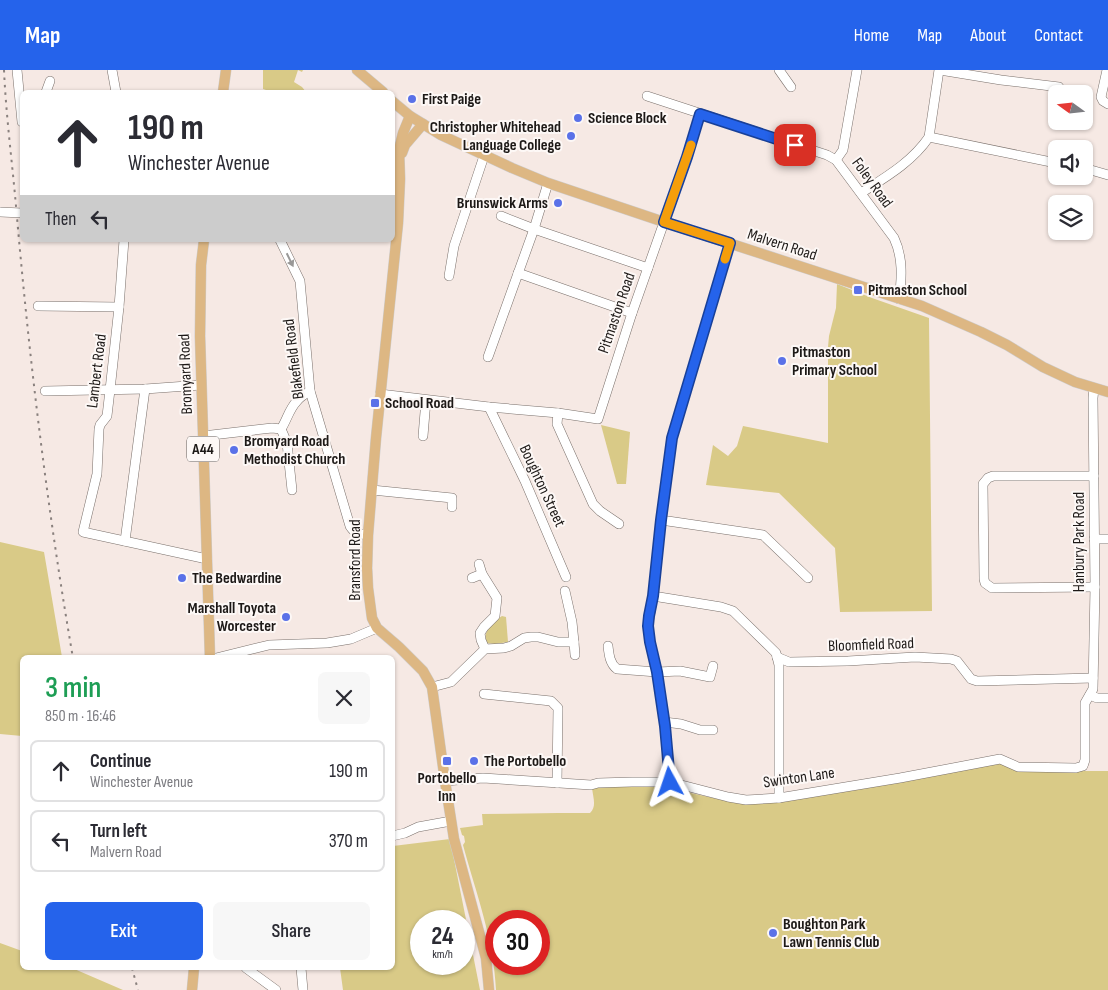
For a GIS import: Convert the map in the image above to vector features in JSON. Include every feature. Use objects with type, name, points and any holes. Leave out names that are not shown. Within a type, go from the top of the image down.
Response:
[{"type":"main road","points":[[223,90],[226,70]]},
{"type":"main road","points":[[357,70],[381,90]]},
{"type":"main road","name":"Malvern Road","points":[[395,104],[410,116],[441,135],[484,156],[548,183],[922,306],[981,332],[1043,367],[1075,382],[1108,392]]},
{"type":"main road","name":"Bransford Road","points":[[395,223],[400,179],[399,150],[410,116]]},
{"type":"main road","name":"Bransford Road","points":[[400,161],[405,145],[423,124]]},
{"type":"main road","name":"Bromyard Road","points":[[204,242],[200,287],[200,336],[210,655]]},
{"type":"main road","name":"Bransford Road","points":[[377,628],[372,618],[368,588],[368,535],[393,242]]},
{"type":"main road","points":[[377,628],[423,671],[432,687],[454,839],[486,958],[489,990]]},
{"type":"main road","points":[[192,990],[194,970]]},
{"type":"street","points":[[17,70],[20,101]]},
{"type":"street","points":[[112,70],[116,90]]},
{"type":"street","points":[[779,70],[792,87]]},
{"type":"street","points":[[836,160],[843,150],[857,70]]},
{"type":"street","points":[[862,192],[893,173],[909,160],[928,137],[940,70],[1000,80],[1049,85]]},
{"type":"street","points":[[1107,70],[1101,97],[1108,104]]},
{"type":"street","points":[[47,90],[50,81]]},
{"type":"street","name":"Foley Road","points":[[647,96],[827,155],[836,160],[862,192],[899,248],[902,276],[899,299]]},
{"type":"street","name":"Pitmaston Road","points":[[558,414],[598,419],[700,114]]},
{"type":"street","points":[[928,137],[1048,160]]},
{"type":"street","points":[[449,276],[454,246],[484,156]]},
{"type":"street","points":[[1093,171],[1108,175]]},
{"type":"street","points":[[488,357],[534,229],[548,183]]},
{"type":"street","points":[[0,212],[20,213]]},
{"type":"street","points":[[501,216],[648,268]]},
{"type":"street","name":"Lambert Road","points":[[124,242],[107,416],[99,429],[97,474],[84,532],[125,542]]},
{"type":"street","name":"Blakefield Road","points":[[281,242],[300,280],[310,391],[350,526],[358,534],[368,535]]},
{"type":"street","points":[[670,782],[657,672],[648,626],[672,438],[730,243]]},
{"type":"street","points":[[518,274],[632,313]]},
{"type":"street","points":[[38,306],[119,307]]},
{"type":"street","points":[[45,391],[145,389],[201,385]]},
{"type":"street","name":"Hanbury Park Road","points":[[1090,694],[1093,689],[1095,587],[1094,388]]},
{"type":"street","points":[[145,389],[125,542],[207,559]]},
{"type":"street","points":[[281,430],[297,400],[310,391]]},
{"type":"street","points":[[380,394],[489,408],[558,414],[557,424],[593,504],[619,524]]},
{"type":"street","points":[[423,436],[426,400]]},
{"type":"street","name":"Boughton Street","points":[[489,408],[525,481],[566,578]]},
{"type":"street","points":[[203,436],[272,428],[281,430]]},
{"type":"street","points":[[281,430],[287,443],[292,490]]},
{"type":"street","points":[[1094,476],[993,476],[988,478],[983,484],[985,583],[992,588],[1095,587]]},
{"type":"street","points":[[372,490],[452,498],[452,507]]},
{"type":"street","points":[[661,520],[763,534],[808,578]]},
{"type":"street","points":[[1094,540],[1108,539]]},
{"type":"street","points":[[479,564],[482,574],[497,598],[494,616],[480,633],[485,649]]},
{"type":"street","points":[[472,578],[482,574]]},
{"type":"street","points":[[558,602],[566,595],[572,622],[575,655]]},
{"type":"street","points":[[653,596],[721,607],[733,611],[776,653],[779,664],[779,798]]},
{"type":"street","points":[[228,655],[269,645],[351,640],[377,628]]},
{"type":"street","points":[[432,687],[451,682],[485,649],[504,648],[524,638],[531,637],[558,642],[574,642]]},
{"type":"street","points":[[608,646],[610,659],[614,668],[617,669],[657,672],[680,671],[710,677],[713,666]]},
{"type":"street","name":"Bloomfield Road","points":[[778,657],[789,662],[915,657],[951,659],[957,661],[971,679],[977,681],[1093,678]]},
{"type":"street","points":[[484,694],[551,701],[556,704],[558,708],[556,783]]},
{"type":"street","points":[[1090,694],[1097,698],[1108,698]]},
{"type":"street","name":"Swinton Lane","points":[[445,781],[483,778],[591,785],[598,783],[670,782],[746,800],[779,798],[1000,759],[1018,766],[1076,768],[1082,766],[1085,760],[1085,704],[1090,694]]},
{"type":"street","points":[[664,722],[681,724],[700,730],[713,730]]},
{"type":"street","points":[[395,835],[406,833],[418,827],[451,821]]},
{"type":"street","points":[[249,970],[276,990]]},
{"type":"street","points":[[301,970],[303,990]]},
{"type":"shaded area","points":[[263,70],[298,70],[294,82],[304,90],[266,90],[263,89]]},
{"type":"shaded area","points":[[837,284],[929,318],[932,611],[840,612],[835,548],[779,493],[706,485],[713,445],[728,456],[737,446],[743,426],[828,443],[828,347],[836,308]]},
{"type":"shaded area","points":[[601,425],[630,432],[626,484],[617,484]]},
{"type":"shaded area","points":[[0,542],[44,552],[62,655],[20,655],[20,736],[0,734]]},
{"type":"shaded area","points":[[502,616],[506,617],[508,642],[486,643],[487,631]]},
{"type":"shaded area","points":[[1001,763],[1018,771],[1108,771],[1108,990],[496,990],[495,975],[550,975],[550,910],[485,910],[485,923],[463,845],[465,842],[464,836],[460,828],[483,825],[482,814],[590,813],[594,805],[592,788],[632,785],[668,788],[727,801],[748,803],[766,803],[806,798]]},
{"type":"shaded area","points":[[450,839],[464,910],[410,910],[410,975],[475,975],[475,965],[480,990],[343,990],[340,970],[395,970],[395,846]]},
{"type":"shaded area","points":[[0,943],[20,950],[20,970],[77,970],[123,990],[0,990]]},
{"type":"railway","points":[[4,70],[33,376],[47,489],[73,655]]},
{"type":"railway","points":[[133,970],[138,990]]},
{"type":"slow traffic","points":[[691,145],[664,222],[730,243],[725,259]]},
{"type":"place","name":"First Paige","points":[[412,99]]},
{"type":"place","name":"Science Block","points":[[578,118]]},
{"type":"place","name":"Christopher Whitehead Language College","points":[[571,136]]},
{"type":"place","name":"Brunswick Arms","points":[[558,203]]},
{"type":"place","name":"Pitmaston School","points":[[858,290]]},
{"type":"place","name":"Pitmaston Primary School","points":[[782,361]]},
{"type":"place","name":"School Road","points":[[375,403]]},
{"type":"place","name":"Bromyard Road Methodist Church","points":[[234,450]]},
{"type":"place","name":"The Bedwardine","points":[[182,578]]},
{"type":"place","name":"Marshall Toyota Worcester","points":[[286,617]]},
{"type":"place","name":"Portobello Inn","points":[[447,761]]},
{"type":"place","name":"The Portobello","points":[[474,761]]},
{"type":"place","name":"Boughton Park Lawn Tennis Club","points":[[773,933]]},
{"type":"route","points":[[670,782],[665,726],[657,672],[650,642],[649,616],[672,438],[730,243],[664,222],[700,114],[795,145]]}]
